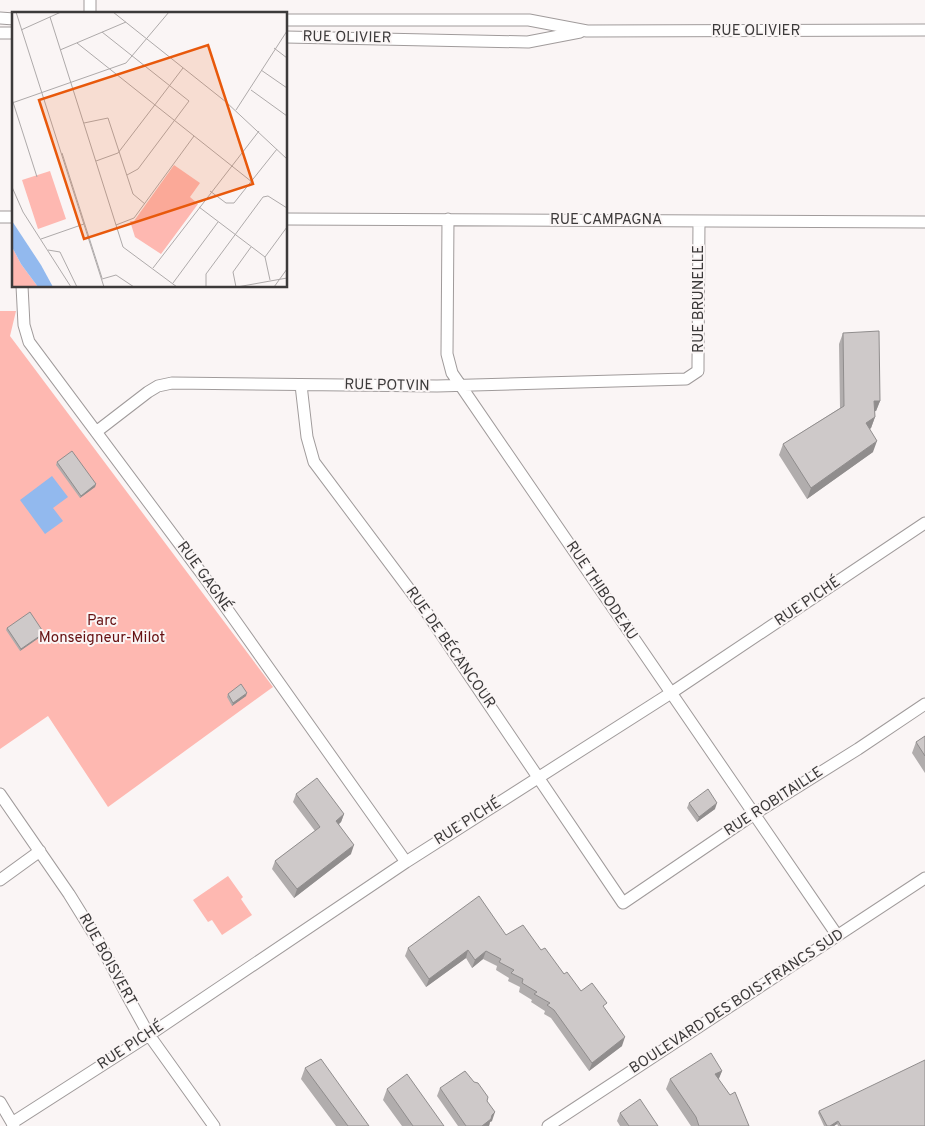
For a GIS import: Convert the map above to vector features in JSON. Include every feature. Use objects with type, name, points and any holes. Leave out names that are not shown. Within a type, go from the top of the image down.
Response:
[{"type":"street","name":"RUE OLIVIER","points":[[288,20],[529,20],[587,31]]},
{"type":"street","name":"RUE OLIVIER","points":[[288,37],[528,42],[587,31],[925,30]]},
{"type":"street","name":"RUE CAMPAGNA","points":[[288,219],[925,222]]},
{"type":"street","name":"RUE THIBODEAU","points":[[448,220],[448,354],[452,373],[837,935]]},
{"type":"street","name":"RUE BRUNELLE","points":[[693,376],[698,372],[699,221]]},
{"type":"street","name":"RUE GAGNÉ","points":[[22,288],[24,325],[30,342],[200,570],[406,862]]},
{"type":"street","name":"RUE POTVIN","points":[[96,432],[148,392],[158,386],[172,383],[462,386],[686,379],[693,376]]},
{"type":"street","name":"RUE DE BÉCANCOUR","points":[[301,385],[306,437],[314,462],[427,613],[623,903]]},
{"type":"street","name":"RUE PICHÉ","points":[[13,1124],[406,862],[671,693],[925,523]]},
{"type":"street","name":"RUE ROBITAILLE","points":[[623,903],[754,814],[858,749],[925,704]]},
{"type":"street","name":"RUE BOISVERT","points":[[0,794],[40,851],[100,944],[149,1035],[214,1126]]},
{"type":"street","points":[[0,880],[40,851]]},
{"type":"street","name":"BOULEVARD DES BOIS-FRANCS SUD","points":[[548,1126],[925,878]]},
{"type":"street","points":[[0,1102],[13,1124]]},
{"type":"green space","name":"Parc Monseigneur-Milot","points":[[0,311],[16,311],[10,336],[273,687],[108,807],[48,716],[0,749]]},
{"type":"green space","points":[[228,876],[243,897],[241,899],[252,915],[222,935],[212,920],[208,922],[193,900]]},
{"type":"water","points":[[52,476],[68,497],[53,508],[63,521],[45,534],[20,500]]},
{"type":"building","points":[[879,331],[880,401],[874,401],[875,417],[866,423],[877,441],[811,488],[783,444],[844,406],[843,333]]},
{"type":"building","points":[[72,451],[96,484],[81,496],[57,462]]},
{"type":"building","points":[[30,612],[44,633],[21,649],[7,628]]},
{"type":"building","points":[[241,684],[247,693],[233,703],[228,694]]},
{"type":"building","points":[[925,736],[925,756],[916,742]]},
{"type":"building","points":[[317,778],[344,814],[336,821],[354,845],[297,889],[275,861],[320,827],[296,794]]},
{"type":"building","points":[[708,789],[717,803],[699,817],[689,803]]},
{"type":"building","points":[[479,896],[506,935],[523,925],[541,950],[545,948],[564,974],[567,972],[581,991],[592,983],[607,1003],[603,1006],[625,1037],[592,1063],[554,1010],[547,1005],[550,1003],[534,994],[537,992],[522,983],[523,979],[511,973],[514,970],[499,962],[501,959],[486,951],[475,960],[468,950],[429,979],[408,948]]},
{"type":"building","points":[[711,1053],[722,1071],[715,1074],[730,1095],[735,1092],[749,1126],[699,1126],[696,1117],[670,1079]]},
{"type":"building","points":[[321,1059],[369,1126],[348,1126],[305,1068]]},
{"type":"building","points":[[925,1060],[925,1126],[841,1126],[838,1121],[827,1126],[819,1111]]},
{"type":"building","points":[[465,1071],[474,1082],[478,1083],[488,1097],[487,1101],[495,1112],[491,1119],[482,1126],[466,1126],[440,1088]]},
{"type":"building","points":[[407,1074],[444,1126],[413,1126],[387,1089]]},
{"type":"building","points":[[640,1099],[658,1126],[629,1126],[620,1113]]}]
